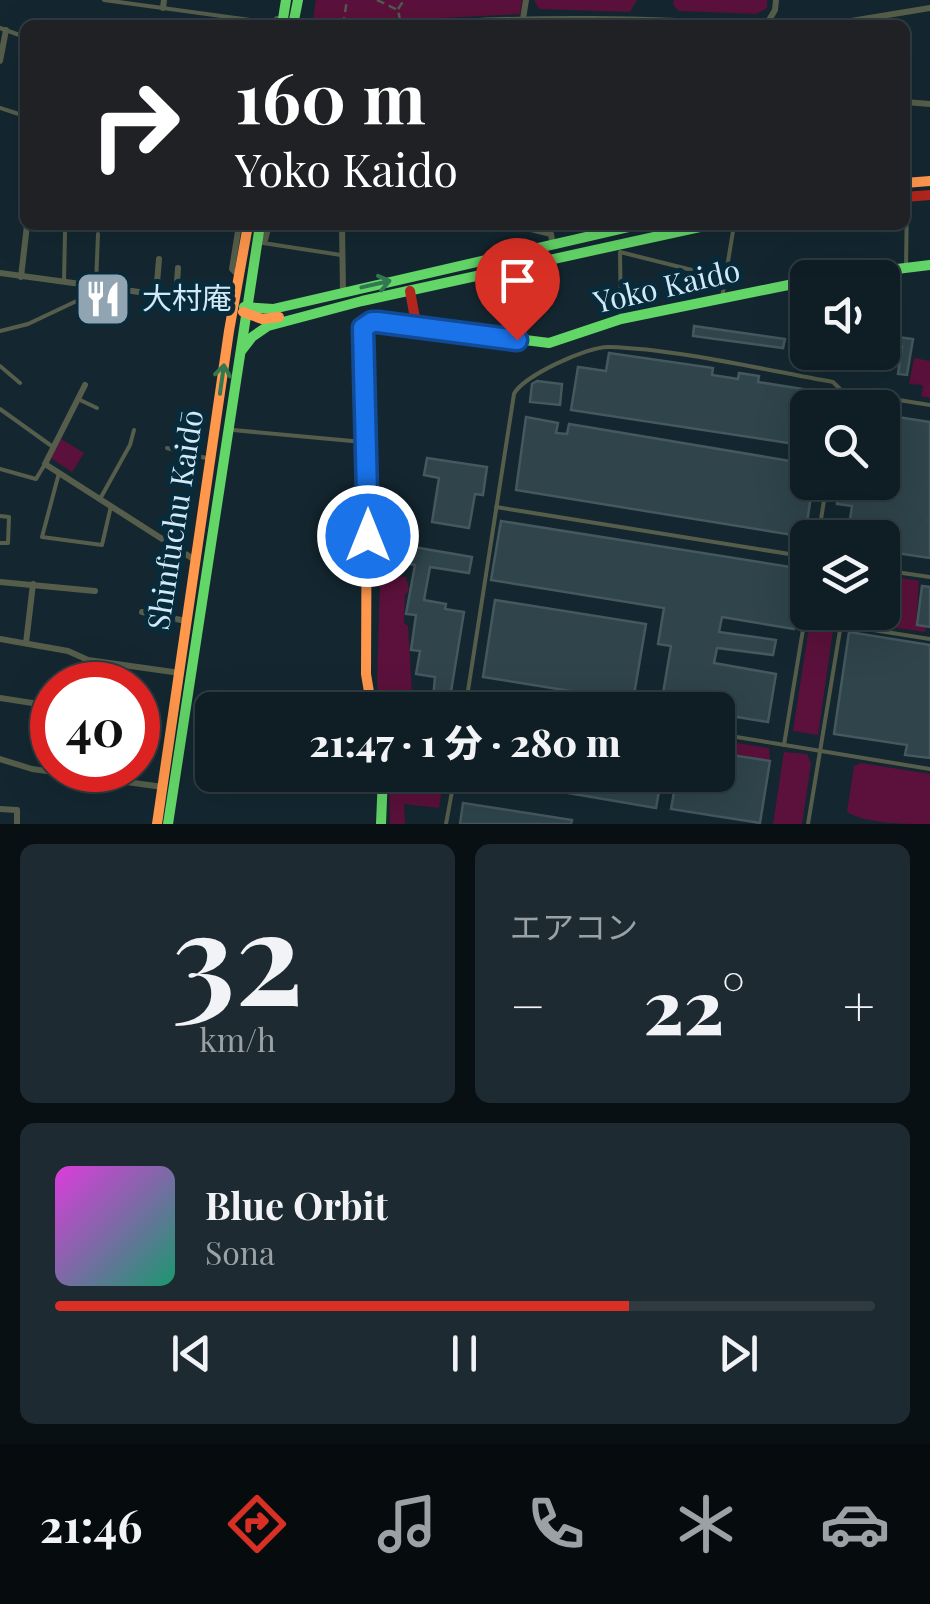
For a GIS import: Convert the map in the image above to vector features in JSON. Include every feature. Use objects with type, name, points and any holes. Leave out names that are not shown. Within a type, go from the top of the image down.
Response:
[{"type":"main road","name":"Shinfuchu Kaidō","points":[[168,824],[240,355],[240,276],[247,230]]},
{"type":"main road","name":"Shinfuchu Kaidō","points":[[157,824],[211,459],[260,230]]},
{"type":"main road","points":[[242,309],[267,310],[554,247],[576,236],[602,230]]},
{"type":"main road","points":[[240,355],[248,340],[264,328],[362,301],[689,230]]},
{"type":"main road","points":[[900,269],[930,265]]},
{"type":"main road","name":"Yoko Kaido","points":[[367,442],[363,328],[372,322],[549,343],[621,319],[790,285]]},
{"type":"main road","points":[[410,291],[416,328]]},
{"type":"main road","points":[[242,309],[262,319],[362,301]]},
{"type":"main road","points":[[367,442],[369,692]]},
{"type":"main road","points":[[184,638],[188,649],[203,596]]},
{"type":"main road","points":[[166,762],[178,709],[183,705],[186,716]]},
{"type":"main road","points":[[382,824],[383,792]]},
{"type":"street","points":[[526,0],[524,20],[629,20]]},
{"type":"street","points":[[857,20],[930,8]]},
{"type":"street","points":[[0,61],[3,29]]},
{"type":"street","points":[[21,277],[27,230]]},
{"type":"street","points":[[236,230],[232,269],[240,276]]},
{"type":"street","points":[[260,244],[267,230]]},
{"type":"street","points":[[342,230],[343,292]]},
{"type":"street","points":[[552,230],[554,247]]},
{"type":"street","points":[[156,295],[159,260]]},
{"type":"street","points":[[176,298],[178,268]]},
{"type":"street","points":[[0,273],[242,309]]},
{"type":"street","points":[[85,384],[45,464],[196,560]]},
{"type":"street","points":[[0,582],[95,591]]},
{"type":"street","points":[[26,643],[33,584]]},
{"type":"street","points":[[142,612],[186,621]]},
{"type":"street","points":[[0,639],[68,651],[88,660],[192,675]]},
{"type":"street","points":[[0,698],[30,703]]},
{"type":"street","points":[[0,759],[32,769],[162,787]]},
{"type":"street","points":[[0,809],[18,810],[17,824]]},
{"type":"lane","points":[[104,0],[163,4],[264,20]]},
{"type":"lane","points":[[722,298],[733,230]]},
{"type":"lane","points":[[906,230],[906,268]]},
{"type":"lane","points":[[64,282],[65,232]]},
{"type":"lane","points":[[96,286],[98,234]]},
{"type":"lane","points":[[260,244],[341,256]]},
{"type":"lane","points":[[621,319],[618,248],[724,278]]},
{"type":"lane","points":[[0,331],[28,324],[105,288]]},
{"type":"lane","points":[[468,692],[514,394],[519,384],[605,346],[833,382],[841,390]]},
{"type":"lane","points":[[0,366],[20,384]]},
{"type":"lane","points":[[78,399],[97,408]]},
{"type":"lane","points":[[900,400],[930,405]]},
{"type":"lane","points":[[0,410],[53,448]]},
{"type":"lane","points":[[100,499],[130,445],[134,430]]},
{"type":"lane","points":[[228,430],[367,442]]},
{"type":"lane","points":[[167,448],[211,459]]},
{"type":"lane","points":[[0,469],[36,479],[45,464]]},
{"type":"lane","points":[[59,473],[42,536],[102,545],[112,506]]},
{"type":"lane","points":[[496,507],[790,554]]},
{"type":"lane","points":[[0,516],[9,517],[8,544],[0,543]]},
{"type":"lane","points":[[900,573],[930,577]]},
{"type":"lane","points":[[784,745],[802,630]]},
{"type":"lane","points":[[808,824],[839,630]]},
{"type":"lane","points":[[870,630],[930,640]]},
{"type":"lane","points":[[735,737],[930,769]]},
{"type":"lane","points":[[446,824],[452,792]]},
{"type":"path","points":[[377,0],[398,10]]},
{"type":"path","points":[[399,20],[398,10],[404,0]]},
{"type":"shaded area","points":[[316,0],[522,0],[520,14],[313,20]]},
{"type":"shaded area","points":[[534,0],[637,0],[630,12],[539,9]]},
{"type":"shaded area","points":[[674,0],[767,0],[767,8],[756,14],[679,11]]},
{"type":"shaded area","points":[[914,358],[930,361],[930,398],[921,396],[923,385],[909,384]]},
{"type":"shaded area","points":[[61,439],[84,453],[72,472],[51,458]]},
{"type":"shaded area","points":[[406,577],[409,590],[405,595],[404,623],[408,626],[412,692],[378,692],[380,581]]},
{"type":"shaded area","points":[[900,578],[919,581],[916,625],[926,627],[925,632],[900,628]]},
{"type":"shaded area","points":[[809,630],[833,630],[818,735],[793,731]]},
{"type":"shaded area","points":[[735,743],[769,748],[770,761],[735,756]]},
{"type":"shaded area","points":[[784,752],[807,754],[811,763],[802,824],[773,824]]},
{"type":"shaded area","points":[[861,763],[930,774],[930,824],[875,821],[847,812],[854,766]]},
{"type":"shaded area","points":[[389,792],[441,792],[439,808],[404,804],[405,824],[390,824]]},
{"type":"building","points":[[694,326],[785,339],[783,348],[693,336]]},
{"type":"building","points":[[900,337],[913,339],[907,375],[898,374]]},
{"type":"building","points":[[609,353],[713,368],[712,375],[738,379],[739,373],[759,376],[758,382],[809,390],[790,390],[790,443],[571,410],[578,367],[606,371]]},
{"type":"building","points":[[532,384],[562,384],[560,405],[530,402]]},
{"type":"building","points":[[526,417],[558,423],[556,433],[567,434],[569,424],[790,461],[790,500],[810,500],[807,520],[790,520],[790,535],[516,490]]},
{"type":"building","points":[[900,417],[930,422],[930,558],[900,554],[900,520],[850,520],[852,506],[837,504],[838,500],[900,500]]},
{"type":"building","points":[[427,458],[487,467],[483,495],[475,494],[469,528],[432,522],[439,478],[424,475]]},
{"type":"building","points":[[501,521],[790,567],[790,628],[722,617],[719,632],[776,640],[773,655],[717,648],[714,663],[776,674],[768,722],[735,717],[735,692],[663,692],[671,646],[658,644],[664,608],[491,580]]},
{"type":"building","points":[[402,545],[472,557],[469,573],[430,567],[424,600],[464,612],[451,692],[434,692],[435,677],[416,674],[420,651],[411,650],[416,615],[406,614],[415,565],[399,562]]},
{"type":"building","points":[[922,586],[930,587],[930,627],[917,625]]},
{"type":"building","points":[[495,600],[646,624],[635,692],[577,692],[483,677]]},
{"type":"building","points":[[849,632],[930,645],[930,758],[905,755],[907,745],[834,734]]},
{"type":"building","points":[[735,756],[770,761],[760,823],[671,809],[674,792],[735,792]]},
{"type":"building","points":[[562,792],[659,792],[656,808]]},
{"type":"building","points":[[463,803],[572,820],[571,824],[460,824]]},
{"type":"traffic: fast","points":[[283,20],[286,0]]},
{"type":"traffic: fast","points":[[294,20],[298,0]]},
{"type":"traffic: fast","points":[[168,824],[259,230]]},
{"type":"traffic: fast","points":[[244,307],[273,309],[616,230]]},
{"type":"traffic: fast","points":[[242,350],[268,326],[362,301],[686,230]]},
{"type":"traffic: fast","points":[[900,269],[930,265]]},
{"type":"traffic: fast","points":[[477,334],[549,343],[621,319],[790,285]]},
{"type":"traffic: fast","points":[[381,824],[382,792]]},
{"type":"traffic: slow","points":[[910,183],[930,181]]},
{"type":"traffic: slow","points":[[157,824],[247,230]]},
{"type":"traffic: slow","points":[[243,312],[262,319],[279,317]]},
{"type":"traffic: slow","points":[[369,692],[362,332],[365,325],[378,322],[477,334]]},
{"type":"traffic: jam","points":[[910,197],[930,195]]},
{"type":"traffic: jam","points":[[410,291],[417,329]]},
{"type":"place","name":"大村庵","points":[[103,299]]},
{"type":"route","points":[[368,536],[362,332],[365,325],[378,322],[517,340]]}]
